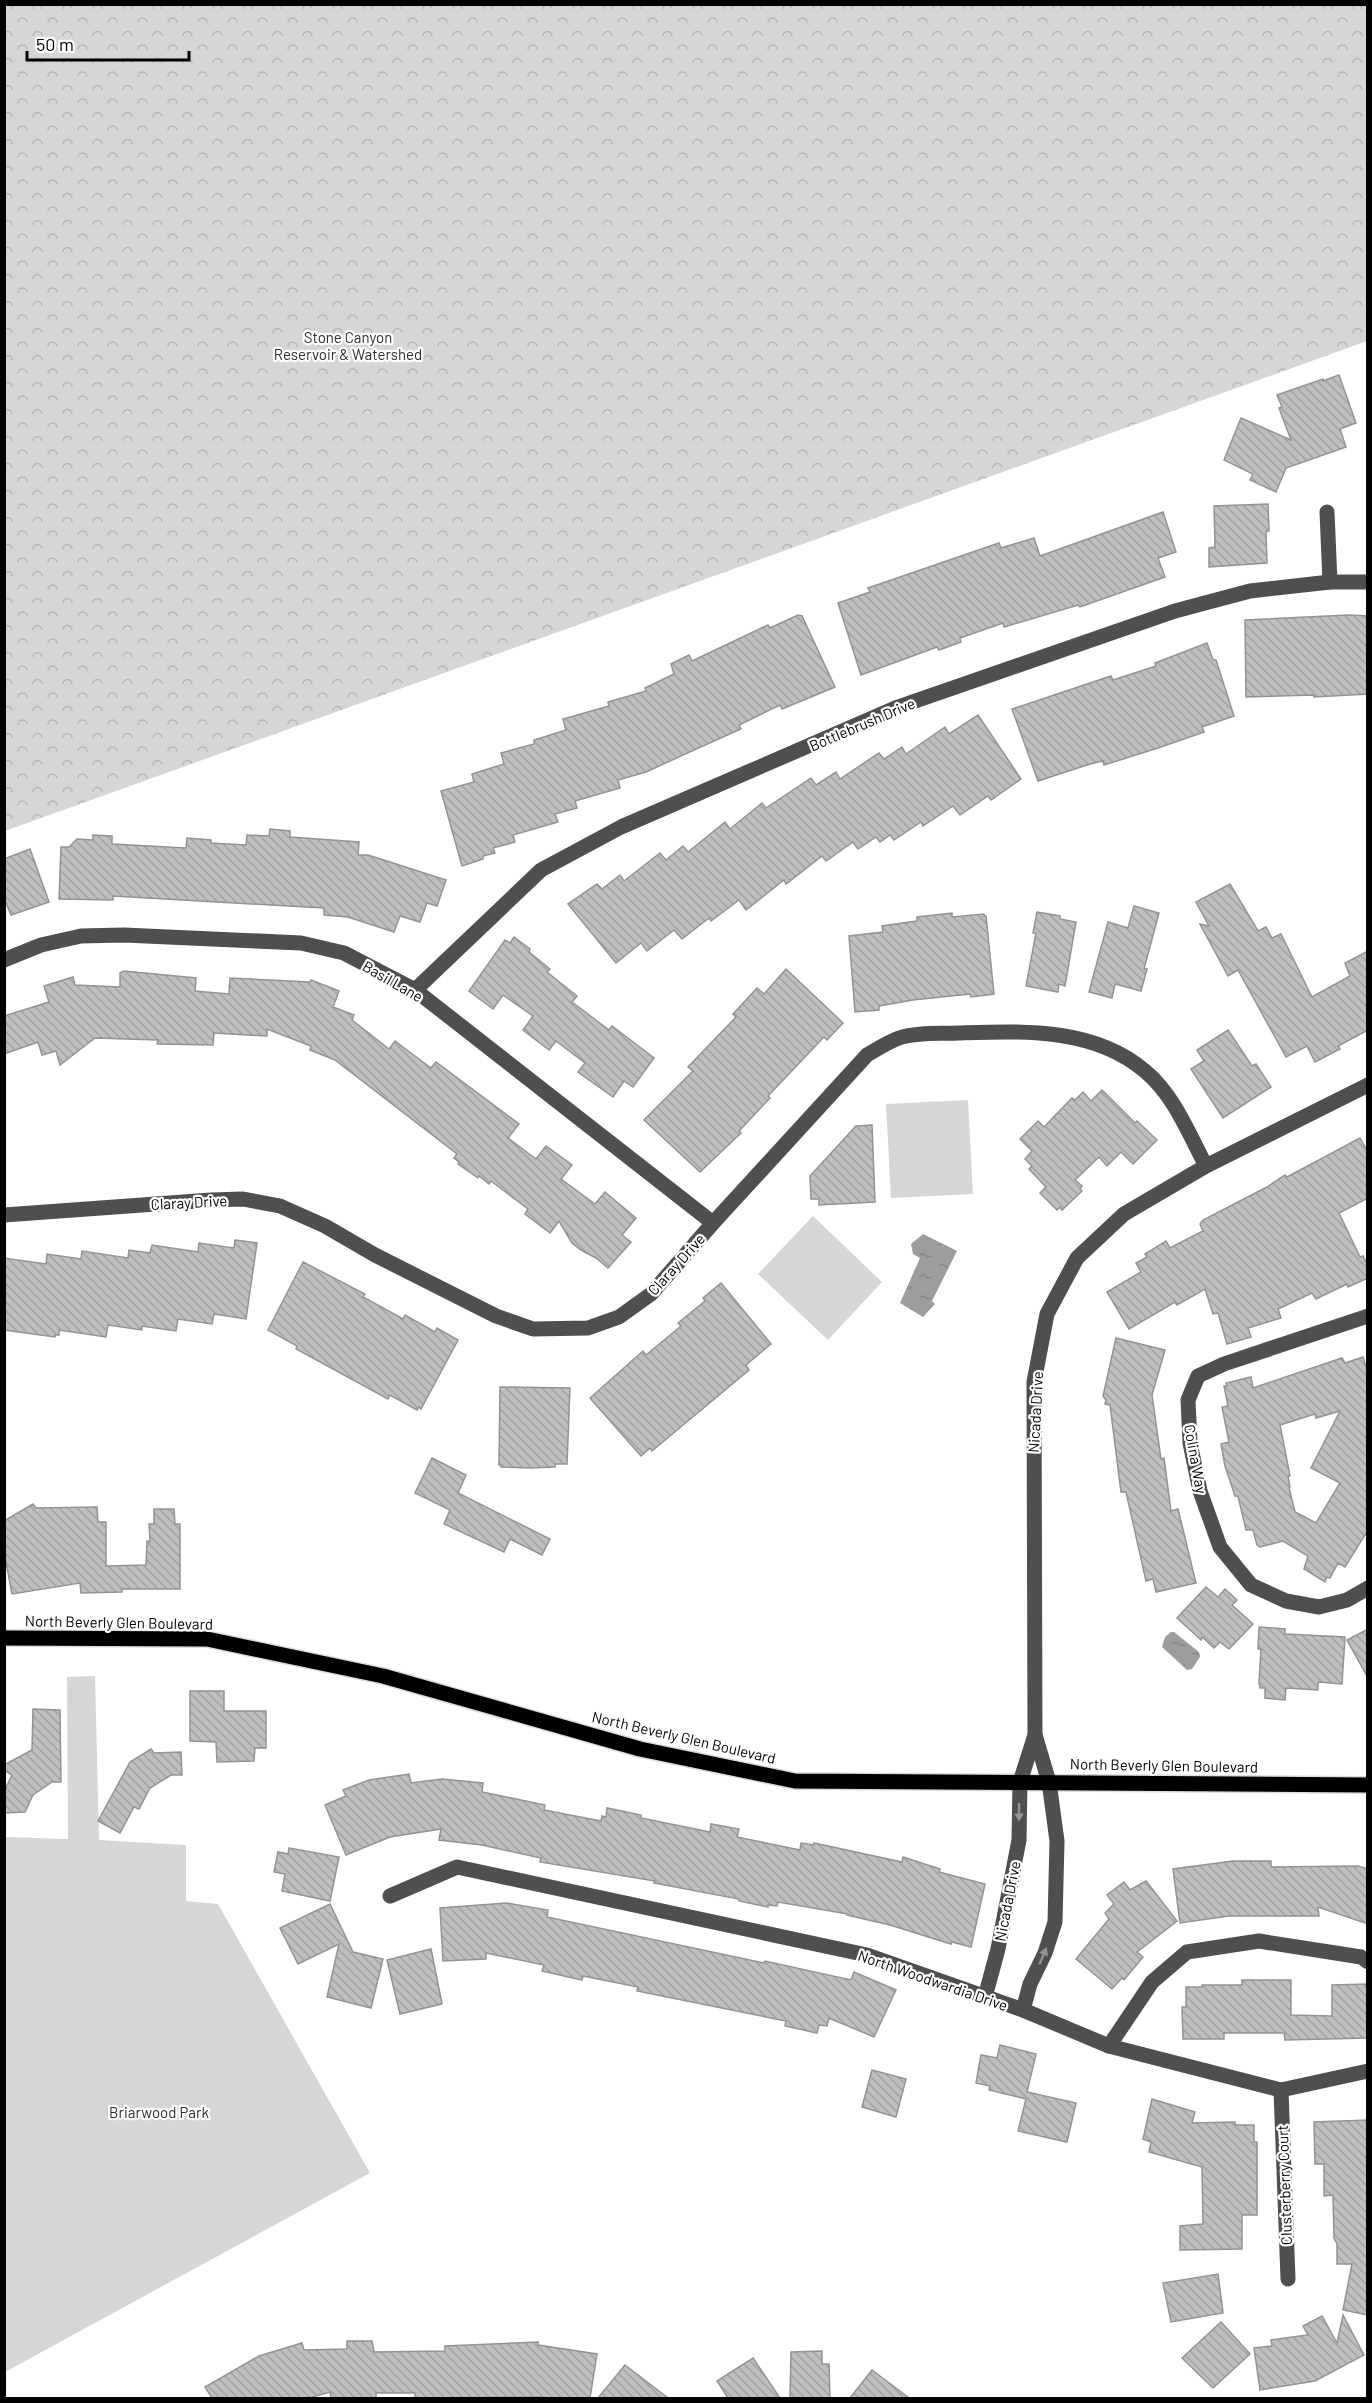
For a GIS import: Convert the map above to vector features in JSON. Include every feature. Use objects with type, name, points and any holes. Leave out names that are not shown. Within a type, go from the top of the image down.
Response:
[{"type":"main road","name":"North Beverly Glen Boulevard","points":[[4,1638],[207,1639],[383,1676],[640,1749],[795,1781],[1368,1785]]},
{"type":"street","points":[[1327,512],[1330,582]]},
{"type":"street","name":"Bottlebrush Drive","points":[[415,990],[541,870],[621,827],[898,707],[1135,624],[1250,591],[1330,582],[1368,582]]},
{"type":"street","name":"Basil Lane","points":[[4,960],[41,945],[81,936],[124,935],[301,943],[344,953],[415,990],[713,1223]]},
{"type":"street","name":"Claray Drive","points":[[4,1215],[211,1200],[243,1199],[280,1206],[324,1226],[375,1255],[496,1316],[533,1329],[588,1328],[619,1317],[651,1294],[867,1055],[900,1038],[929,1034],[1021,1031],[1067,1035],[1114,1049],[1146,1072],[1174,1106],[1206,1166]]},
{"type":"street","name":"Nicada Drive","points":[[1023,2010],[1030,1984],[1045,1953],[1055,1923],[1057,1841],[1049,1782],[1035,1735],[1034,1382],[1047,1314],[1077,1258],[1124,1214],[1206,1166],[1368,1085]]},
{"type":"street","name":"Colina Way","points":[[1368,1316],[1224,1364],[1198,1376],[1188,1400],[1190,1443],[1200,1491],[1220,1547],[1251,1585],[1286,1601],[1319,1607],[1347,1600],[1368,1588]]},
{"type":"street","name":"Nicada Drive","points":[[985,1997],[998,1949],[1019,1840],[1020,1782],[1035,1735]]},
{"type":"street","name":"North Woodwardia Drive","points":[[390,1896],[457,1867],[867,1955],[1023,2010],[1109,2046],[1281,2090],[1368,2071]]},
{"type":"street","points":[[1109,2046],[1152,1982],[1188,1952],[1259,1941],[1361,1957],[1368,1962]]},
{"type":"street","name":"Clusterberry Court","points":[[1281,2090],[1288,2279]]},
{"type":"green space","name":"Stone Canyon Reservoir & Watershed","points":[[5,4],[1367,5],[1367,341],[5,831]]},
{"type":"green space","points":[[968,1100],[973,1194],[891,1198],[886,1104]]},
{"type":"green space","points":[[813,1216],[882,1282],[828,1340],[758,1274]]},
{"type":"green space","name":"Briarwood Park","points":[[95,1676],[99,1840],[186,1845],[186,1901],[218,1904],[370,2173],[5,2372],[5,1837],[68,1839],[67,1677]]},
{"type":"water","points":[[923,1234],[957,1251],[932,1301],[935,1304],[923,1317],[900,1303],[920,1258],[913,1254],[911,1244]]},
{"type":"water","points":[[1171,1632],[1199,1652],[1200,1657],[1192,1669],[1187,1670],[1162,1647],[1165,1637]]},
{"type":"building","points":[[1339,375],[1356,423],[1340,429],[1346,447],[1286,468],[1276,492],[1250,480],[1253,474],[1224,460],[1241,418],[1291,440],[1279,408],[1282,407],[1277,395]]},
{"type":"building","points":[[1268,504],[1267,563],[1209,567],[1209,548],[1215,547],[1214,506]]},
{"type":"building","points":[[1163,512],[1176,552],[1158,558],[1165,577],[1080,607],[1078,605],[1004,627],[1003,623],[960,638],[961,642],[939,650],[937,647],[861,675],[838,603],[870,592],[868,588],[999,543],[1001,548],[1034,538],[1040,556]]},
{"type":"building","points":[[798,615],[802,616],[835,687],[782,709],[780,705],[739,725],[741,729],[646,772],[618,780],[620,788],[575,801],[577,808],[555,814],[558,822],[513,835],[515,842],[493,848],[495,853],[462,866],[441,791],[474,782],[472,774],[504,764],[501,753],[534,744],[534,740],[566,730],[563,719],[609,706],[608,702],[646,691],[645,688],[674,674],[671,664],[689,655],[692,661],[768,625],[770,628]]},
{"type":"building","points":[[1368,616],[1368,694],[1246,697],[1245,620]]},
{"type":"building","points":[[1207,643],[1213,660],[1216,660],[1234,716],[1202,727],[1204,732],[1158,748],[1104,765],[1103,761],[1090,764],[1038,781],[1012,709],[1111,676],[1113,680],[1156,666],[1155,663]]},
{"type":"building","points":[[978,715],[1021,779],[991,800],[988,796],[960,815],[953,806],[923,826],[921,822],[894,840],[890,835],[880,842],[876,837],[858,849],[853,842],[826,861],[822,856],[786,884],[784,880],[746,910],[739,900],[711,921],[709,918],[682,939],[674,930],[647,951],[641,943],[616,963],[568,904],[597,884],[602,889],[620,875],[624,881],[660,853],[666,860],[683,846],[688,852],[725,822],[730,829],[762,803],[766,808],[811,778],[816,785],[836,772],[840,779],[879,753],[884,759],[902,747],[906,754],[945,727],[949,734]]},
{"type":"building","points":[[270,829],[290,831],[290,837],[359,842],[358,855],[368,855],[446,880],[437,906],[427,903],[420,922],[400,916],[394,932],[348,917],[324,915],[324,908],[113,896],[113,900],[59,899],[61,847],[69,847],[77,839],[93,840],[93,835],[112,836],[112,844],[186,848],[187,838],[211,840],[211,843],[246,845],[247,835],[269,836]]},
{"type":"building","points":[[30,849],[49,902],[11,915],[4,898],[4,859]]},
{"type":"building","points":[[1230,884],[1258,931],[1266,927],[1272,938],[1281,934],[1312,997],[1350,976],[1345,963],[1368,951],[1368,1030],[1338,1046],[1340,1049],[1315,1062],[1307,1046],[1286,1057],[1238,970],[1228,976],[1200,924],[1209,926],[1196,902]]},
{"type":"building","points":[[1134,906],[1159,913],[1144,969],[1147,969],[1141,991],[1115,984],[1112,998],[1089,992],[1108,922],[1128,928]]},
{"type":"building","points":[[1037,912],[1060,916],[1060,919],[1076,922],[1065,986],[1059,984],[1058,992],[1026,986],[1036,933],[1033,933]]},
{"type":"building","points":[[952,913],[952,917],[984,914],[986,916],[994,994],[913,1000],[879,1006],[879,1010],[855,1012],[849,936],[883,932],[882,926],[917,921],[917,917]]},
{"type":"building","points":[[514,937],[550,969],[547,972],[577,996],[572,1002],[609,1030],[612,1026],[654,1058],[633,1087],[624,1081],[613,1097],[578,1072],[585,1063],[556,1041],[549,1050],[523,1030],[533,1016],[503,995],[493,1009],[469,991],[505,940],[510,943]]},
{"type":"building","points":[[786,969],[843,1023],[827,1040],[824,1037],[768,1096],[770,1098],[739,1131],[741,1133],[700,1172],[644,1120],[693,1071],[688,1067],[736,1017],[733,1014],[757,988],[764,994]]},
{"type":"building","points":[[124,971],[196,978],[195,991],[229,994],[230,978],[310,982],[311,980],[339,991],[333,1007],[354,1015],[352,1020],[389,1049],[395,1041],[431,1068],[436,1062],[519,1124],[508,1138],[536,1159],[546,1146],[572,1165],[561,1179],[595,1204],[605,1192],[636,1218],[622,1235],[631,1242],[608,1268],[572,1243],[559,1221],[550,1233],[525,1214],[528,1209],[491,1181],[489,1184],[458,1164],[459,1162],[454,1158],[457,1154],[335,1060],[310,1050],[311,1046],[267,1029],[267,1036],[214,1033],[213,1045],[157,1044],[158,1040],[95,1038],[60,1065],[56,1051],[42,1055],[38,1042],[4,1054],[4,1016],[49,1002],[44,986],[73,977],[75,985],[120,987],[120,973]]},
{"type":"building","points":[[1228,1030],[1252,1066],[1256,1064],[1271,1087],[1223,1118],[1191,1069],[1204,1061],[1197,1050]]},
{"type":"building","points":[[1102,1090],[1135,1123],[1137,1121],[1157,1140],[1133,1164],[1121,1152],[1107,1166],[1099,1157],[1075,1180],[1082,1186],[1080,1189],[1082,1191],[1062,1210],[1060,1207],[1057,1210],[1040,1193],[1046,1187],[1029,1169],[1032,1166],[1025,1159],[1032,1151],[1020,1139],[1038,1121],[1044,1127],[1072,1098],[1075,1100],[1083,1092],[1091,1101]]},
{"type":"building","points":[[872,1125],[875,1202],[819,1205],[819,1199],[811,1199],[810,1176],[856,1126]]},
{"type":"building","points":[[1360,1138],[1368,1152],[1368,1198],[1339,1213],[1360,1257],[1363,1256],[1368,1266],[1368,1278],[1348,1287],[1347,1284],[1316,1299],[1312,1293],[1278,1309],[1281,1318],[1248,1328],[1251,1337],[1227,1344],[1218,1313],[1213,1314],[1205,1289],[1177,1305],[1175,1302],[1129,1329],[1107,1292],[1141,1272],[1136,1263],[1147,1257],[1145,1254],[1166,1241],[1170,1248],[1203,1231],[1200,1224],[1203,1220],[1267,1187],[1285,1175],[1287,1177]]},
{"type":"building","points":[[235,1240],[257,1243],[246,1319],[214,1314],[212,1324],[178,1319],[176,1331],[142,1326],[142,1330],[108,1325],[106,1337],[59,1330],[59,1335],[55,1337],[4,1330],[4,1258],[46,1264],[47,1254],[81,1259],[82,1251],[128,1258],[129,1250],[150,1253],[152,1245],[198,1252],[199,1243],[234,1248]]},
{"type":"building","points":[[303,1262],[365,1294],[363,1297],[403,1319],[405,1315],[435,1332],[437,1328],[458,1340],[421,1409],[419,1407],[417,1410],[390,1395],[388,1399],[296,1349],[297,1346],[268,1330]]},
{"type":"building","points":[[721,1283],[771,1344],[746,1365],[749,1370],[652,1451],[650,1448],[641,1456],[590,1398],[643,1351],[646,1355],[681,1326],[678,1323],[705,1301],[703,1298]]},
{"type":"building","points":[[1116,1338],[1165,1350],[1152,1395],[1171,1511],[1178,1509],[1196,1583],[1156,1592],[1153,1579],[1146,1581],[1126,1492],[1121,1492],[1110,1405],[1105,1404],[1106,1400],[1103,1396]]},
{"type":"building","points":[[1363,1357],[1368,1373],[1368,1530],[1345,1567],[1338,1563],[1330,1578],[1327,1577],[1325,1582],[1304,1569],[1308,1556],[1283,1541],[1260,1547],[1257,1545],[1253,1530],[1246,1530],[1238,1496],[1235,1496],[1225,1466],[1221,1444],[1229,1442],[1222,1407],[1228,1406],[1224,1386],[1227,1386],[1226,1383],[1251,1377],[1253,1388],[1342,1358],[1345,1363]],"holes":[[[1340,1411],[1311,1468],[1340,1483],[1316,1523],[1295,1512],[1289,1488],[1288,1476],[1290,1476],[1280,1425],[1315,1414],[1316,1418]]]},
{"type":"building","points":[[500,1387],[570,1388],[567,1464],[529,1468],[499,1465]]},
{"type":"building","points":[[432,1458],[466,1475],[458,1493],[550,1539],[542,1555],[510,1539],[504,1552],[444,1524],[450,1510],[415,1493]]},
{"type":"building","points":[[33,1504],[36,1508],[97,1507],[98,1522],[106,1522],[106,1566],[146,1565],[147,1541],[150,1542],[149,1524],[154,1524],[154,1509],[174,1509],[175,1524],[180,1524],[180,1589],[122,1589],[122,1592],[81,1593],[80,1583],[12,1594],[4,1552],[4,1521]]},
{"type":"building","points":[[1206,1587],[1218,1597],[1225,1589],[1237,1600],[1232,1605],[1253,1624],[1229,1649],[1220,1642],[1214,1648],[1202,1637],[1201,1640],[1177,1618]]},
{"type":"building","points":[[1259,1627],[1285,1629],[1285,1634],[1345,1637],[1342,1684],[1318,1682],[1318,1690],[1286,1688],[1285,1700],[1265,1698],[1265,1688],[1260,1688],[1259,1683],[1261,1649],[1258,1649]]},
{"type":"building","points":[[1368,1629],[1368,1678],[1347,1640]]},
{"type":"building","points":[[190,1691],[224,1691],[224,1711],[266,1711],[266,1748],[255,1748],[254,1761],[217,1762],[216,1742],[190,1741]]},
{"type":"building","points":[[33,1709],[60,1710],[61,1782],[52,1782],[33,1795],[25,1812],[4,1813],[4,1792],[12,1775],[4,1770],[4,1765],[32,1750]]},
{"type":"building","points":[[151,1749],[154,1753],[181,1752],[182,1775],[171,1775],[150,1788],[139,1809],[134,1807],[120,1833],[98,1821],[130,1762]]},
{"type":"building","points":[[409,1774],[411,1783],[442,1779],[483,1783],[482,1792],[545,1805],[544,1810],[601,1821],[602,1816],[606,1817],[607,1808],[641,1815],[641,1818],[710,1832],[711,1824],[739,1829],[737,1837],[800,1850],[801,1843],[814,1845],[814,1843],[902,1862],[903,1857],[940,1869],[939,1872],[985,1884],[971,1947],[952,1942],[951,1944],[848,1914],[778,1902],[777,1906],[768,1905],[768,1907],[739,1901],[739,1899],[654,1883],[655,1881],[540,1862],[541,1858],[482,1845],[439,1840],[441,1829],[390,1837],[346,1855],[325,1805],[346,1796],[343,1790],[369,1780]]},
{"type":"building","points":[[289,1848],[339,1857],[330,1901],[282,1891],[285,1874],[274,1872],[278,1852],[288,1854]]},
{"type":"building","points":[[1233,1861],[1271,1861],[1271,1867],[1358,1866],[1368,1869],[1368,1924],[1318,1907],[1319,1916],[1229,1916],[1180,1923],[1173,1869]]},
{"type":"building","points":[[1146,1881],[1177,1921],[1137,1952],[1143,1957],[1124,1980],[1122,1978],[1112,1989],[1076,1959],[1109,1919],[1105,1913],[1114,1904],[1107,1895],[1124,1882],[1130,1890]]},
{"type":"building","points":[[507,1903],[548,1910],[547,1917],[764,1963],[765,1961],[851,1980],[854,1972],[896,1990],[874,2037],[829,2018],[827,2026],[819,2025],[817,2033],[785,2026],[786,2021],[637,1991],[638,1987],[583,1976],[582,1980],[542,1971],[544,1965],[486,1953],[486,1959],[443,1961],[440,1908]]},
{"type":"building","points":[[330,1904],[353,1952],[383,1959],[371,2008],[327,1997],[339,1944],[298,1964],[280,1928]]},
{"type":"building","points":[[431,1949],[442,2004],[400,2014],[387,1960]]},
{"type":"building","points":[[1242,1980],[1291,1980],[1291,2015],[1332,2016],[1332,1985],[1368,1984],[1368,2038],[1285,2040],[1284,2033],[1224,2033],[1224,2039],[1183,2039],[1182,2007],[1186,2007],[1186,1987],[1242,1985]]},
{"type":"building","points":[[1000,2045],[1036,2054],[1027,2092],[1076,2103],[1067,2142],[1018,2131],[1026,2099],[989,2090],[990,2086],[976,2083],[981,2055],[997,2058]]},
{"type":"building","points":[[872,2070],[906,2079],[896,2117],[862,2107]]},
{"type":"building","points":[[1152,2099],[1195,2112],[1192,2123],[1235,2122],[1235,2125],[1254,2125],[1254,2142],[1257,2142],[1257,2215],[1242,2215],[1242,2249],[1180,2250],[1180,2226],[1203,2224],[1202,2167],[1149,2152],[1151,2142],[1143,2139]]},
{"type":"building","points":[[1368,2120],[1368,2315],[1343,2310],[1352,2264],[1337,2264],[1333,2195],[1324,2196],[1324,2164],[1315,2164],[1314,2122]]},
{"type":"building","points":[[1218,2274],[1223,2313],[1171,2322],[1163,2283]]},
{"type":"building","points":[[1343,2315],[1364,2355],[1315,2381],[1260,2390],[1254,2348],[1272,2346],[1271,2340],[1308,2335],[1303,2326],[1322,2316],[1337,2343]]},
{"type":"building","points":[[1221,2322],[1250,2354],[1213,2388],[1182,2358]]},
{"type":"building","points":[[347,2341],[372,2341],[374,2352],[445,2351],[445,2346],[538,2342],[538,2345],[597,2354],[590,2398],[415,2398],[415,2393],[376,2393],[376,2398],[331,2398],[330,2392],[309,2398],[212,2398],[205,2387],[259,2356],[302,2343],[304,2350],[347,2349]]},
{"type":"building","points":[[822,2351],[822,2364],[829,2364],[830,2398],[790,2398],[791,2352]]},
{"type":"building","points":[[753,2358],[780,2398],[728,2398],[717,2381]]},
{"type":"building","points":[[625,2365],[668,2398],[598,2398]]},
{"type":"building","points":[[872,2370],[909,2398],[850,2398]]}]
